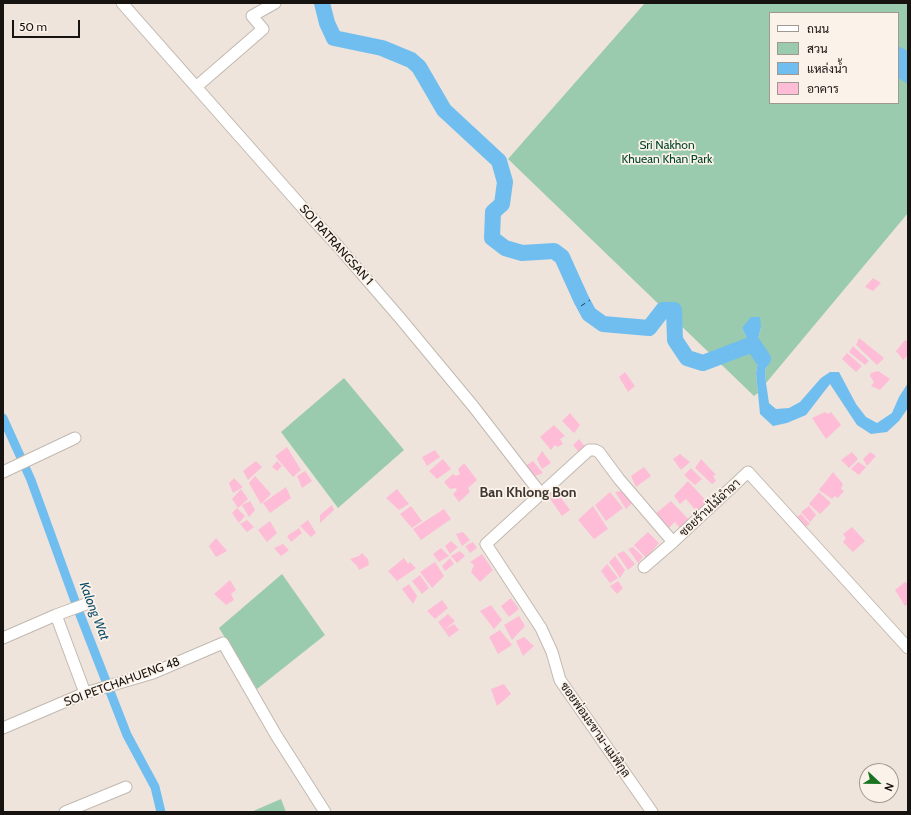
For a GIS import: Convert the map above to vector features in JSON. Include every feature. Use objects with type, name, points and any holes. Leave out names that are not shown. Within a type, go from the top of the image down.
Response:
[{"type":"street","name":"SOI RATRANGSAN 1","points":[[122,3],[400,318],[473,406],[541,494]]},
{"type":"street","points":[[196,87],[263,29],[252,16],[275,3]]},
{"type":"street","points":[[3,472],[75,438]]},
{"type":"street","name":"ซอยร้านไม้ฉำฉา","points":[[541,494],[589,450],[595,450],[599,452],[619,479],[674,542],[748,472],[908,648]]},
{"type":"street","name":"ซอยพ่อมะขาม-แม่พิกุล","points":[[541,494],[486,544],[541,628],[552,652],[560,680],[652,812]]},
{"type":"street","points":[[644,567],[674,542]]},
{"type":"street","points":[[3,638],[86,604]]},
{"type":"street","points":[[57,615],[85,694]]},
{"type":"street","name":"SOI PETCHAHUENG 48","points":[[3,728],[101,688],[153,673],[223,643],[276,735],[325,812]]},
{"type":"street","points":[[65,812],[126,787]]},
{"type":"green space","name":"Sri Nakhon Khuean Khan Park","points":[[645,3],[908,3],[908,213],[766,383],[765,370],[770,361],[757,344],[761,327],[742,328],[758,362],[756,373],[758,393],[754,396],[508,159]]},
{"type":"green space","points":[[344,378],[404,450],[338,508],[281,432]]},
{"type":"green space","points":[[282,574],[325,635],[257,689],[219,628]]},
{"type":"green space","points":[[281,799],[286,812],[251,812]]},
{"type":"water","points":[[899,46],[908,51],[908,84],[899,79]]},
{"type":"water","points":[[751,317],[760,317],[761,327],[757,344],[770,361],[765,370],[766,383],[769,403],[776,409],[789,408],[800,402],[821,378],[830,372],[839,372],[856,404],[866,417],[877,423],[892,413],[899,397],[908,383],[908,408],[899,421],[887,432],[871,434],[857,425],[830,384],[806,415],[787,423],[773,426],[760,414],[756,373],[758,362],[742,328]]},
{"type":"building","points":[[873,278],[881,283],[873,291],[865,287]]},
{"type":"building","points":[[859,338],[884,358],[877,365],[856,345]]},
{"type":"building","points":[[905,340],[908,342],[908,355],[903,360],[896,351]]},
{"type":"building","points":[[853,346],[869,361],[865,365],[849,352]]},
{"type":"building","points":[[847,353],[862,366],[856,372],[842,359]]},
{"type":"building","points":[[878,371],[890,379],[880,390],[871,386],[874,382],[870,376],[871,373]]},
{"type":"building","points":[[625,372],[635,386],[628,392],[619,377]]},
{"type":"building","points":[[825,412],[828,414],[831,412],[841,425],[826,439],[812,418]]},
{"type":"building","points":[[570,413],[580,425],[574,433],[562,421]]},
{"type":"building","points":[[554,425],[565,436],[560,439],[563,444],[558,447],[555,445],[551,450],[540,437]]},
{"type":"building","points":[[579,439],[586,448],[580,454],[573,445]]},
{"type":"building","points":[[287,447],[301,470],[293,477],[275,456]]},
{"type":"building","points":[[435,450],[440,457],[427,466],[422,457]]},
{"type":"building","points":[[542,451],[551,463],[542,469],[537,459]]},
{"type":"building","points":[[852,452],[858,459],[849,468],[841,460]]},
{"type":"building","points":[[870,452],[876,456],[867,466],[863,459]]},
{"type":"building","points":[[680,454],[690,462],[681,470],[673,459]]},
{"type":"building","points":[[443,459],[451,469],[437,479],[429,471]]},
{"type":"building","points":[[701,459],[716,475],[713,476],[716,481],[712,484],[695,468]]},
{"type":"building","points":[[256,461],[262,467],[248,480],[243,471]]},
{"type":"building","points":[[277,461],[282,466],[277,471],[272,467]]},
{"type":"building","points":[[533,461],[543,473],[535,476],[525,466]]},
{"type":"building","points":[[858,462],[866,467],[859,475],[851,469]]},
{"type":"building","points":[[464,463],[477,480],[468,488],[470,492],[459,502],[453,494],[457,490],[455,488],[450,489],[444,482],[453,474],[456,476],[460,474],[458,469]]},
{"type":"building","points":[[644,467],[651,476],[636,487],[631,476]]},
{"type":"building","points":[[691,468],[702,479],[695,485],[684,475]]},
{"type":"building","points":[[305,471],[312,481],[302,488],[297,476]]},
{"type":"building","points":[[833,472],[843,484],[841,489],[844,491],[838,498],[835,496],[832,499],[819,490]]},
{"type":"building","points":[[255,476],[271,494],[261,504],[249,483]]},
{"type":"building","points":[[234,478],[243,487],[233,493],[229,483]]},
{"type":"building","points":[[688,481],[708,503],[698,513],[686,499],[680,504],[674,496]]},
{"type":"building","points":[[286,487],[291,498],[270,513],[263,503]]},
{"type":"building","points":[[241,489],[248,499],[238,508],[232,499]]},
{"type":"building","points":[[397,489],[409,504],[399,510],[386,498]]},
{"type":"building","points":[[556,491],[570,510],[562,516],[548,496]]},
{"type":"building","points":[[621,491],[632,503],[626,509],[615,492]]},
{"type":"building","points":[[610,492],[623,508],[606,521],[595,505]]},
{"type":"building","points":[[819,492],[831,503],[820,514],[809,504]]},
{"type":"building","points":[[250,501],[255,510],[249,517],[242,505]]},
{"type":"building","points":[[671,501],[690,521],[681,530],[675,522],[667,530],[654,515]]},
{"type":"building","points":[[332,505],[334,510],[320,523],[320,515]]},
{"type":"building","points":[[411,506],[422,521],[412,528],[400,514]]},
{"type":"building","points":[[593,506],[608,529],[594,539],[578,520]]},
{"type":"building","points":[[809,506],[816,515],[810,522],[801,512]]},
{"type":"building","points":[[237,508],[245,516],[239,523],[232,513]]},
{"type":"building","points":[[444,509],[451,519],[421,540],[413,529]]},
{"type":"building","points":[[801,514],[810,524],[803,528],[794,519]]},
{"type":"building","points":[[247,520],[254,527],[247,532],[240,524]]},
{"type":"building","points":[[308,520],[316,533],[311,537],[300,526]]},
{"type":"building","points":[[270,521],[277,533],[267,542],[258,530]]},
{"type":"building","points":[[852,527],[865,541],[853,552],[843,542],[846,538],[843,534]]},
{"type":"building","points":[[299,528],[302,533],[291,542],[287,536]]},
{"type":"building","points":[[463,532],[470,540],[462,546],[456,534]]},
{"type":"building","points":[[648,532],[659,543],[646,558],[634,545]]},
{"type":"building","points":[[216,538],[227,551],[216,557],[209,546]]},
{"type":"building","points":[[451,541],[458,547],[450,554],[445,546]]},
{"type":"building","points":[[473,542],[477,548],[470,553],[465,546]]},
{"type":"building","points":[[283,544],[289,550],[281,556],[274,548]]},
{"type":"building","points":[[633,547],[643,557],[638,563],[628,549]]},
{"type":"building","points":[[441,548],[449,556],[439,562],[433,554]]},
{"type":"building","points":[[460,551],[465,556],[457,563],[451,556]]},
{"type":"building","points":[[624,551],[635,564],[628,570],[617,554]]},
{"type":"building","points":[[362,553],[368,559],[369,565],[359,570],[350,559],[359,556]]},
{"type":"building","points":[[482,554],[493,570],[480,582],[471,572],[474,565],[470,562]]},
{"type":"building","points":[[615,556],[625,570],[620,578],[609,562]]},
{"type":"building","points":[[404,558],[408,564],[410,562],[416,568],[397,581],[388,571]]},
{"type":"building","points":[[450,558],[454,564],[445,571],[442,566]]},
{"type":"building","points":[[435,562],[444,576],[432,588],[420,572]]},
{"type":"building","points":[[607,564],[618,578],[610,583],[601,571]]},
{"type":"building","points":[[420,575],[429,588],[422,594],[412,581]]},
{"type":"building","points":[[230,580],[236,590],[231,594],[234,600],[226,605],[214,594]]},
{"type":"building","points":[[618,581],[623,588],[617,594],[610,586]]},
{"type":"building","points":[[905,582],[908,584],[908,604],[905,606],[895,590]]},
{"type":"building","points":[[409,584],[417,596],[413,604],[402,589]]},
{"type":"building","points":[[511,598],[519,609],[509,617],[501,606]]},
{"type":"building","points":[[442,600],[448,608],[435,619],[427,611]]},
{"type":"building","points":[[491,605],[502,620],[494,629],[480,611]]},
{"type":"building","points":[[448,614],[455,621],[444,630],[438,622]]},
{"type":"building","points":[[519,616],[525,626],[512,640],[504,625]]},
{"type":"building","points":[[454,624],[459,630],[449,637],[444,630]]},
{"type":"building","points":[[500,630],[512,645],[498,654],[489,637]]},
{"type":"building","points":[[524,637],[534,646],[523,656],[516,641]]},
{"type":"building","points":[[504,684],[511,694],[497,706],[491,689]]},
{"type":"waterway","points":[[322,3],[327,23],[334,38],[382,48],[411,60],[419,67],[444,110],[499,161],[505,182],[502,204],[493,212],[492,238],[505,248],[522,253],[554,251],[562,257],[589,314],[603,324],[649,328],[663,310],[674,310],[675,340],[687,358],[703,363],[753,344],[763,359]]},
{"type":"waterway","name":"Kalong Wat","points":[[3,418],[31,480],[79,612],[127,735],[155,787],[161,812]]},
{"type":"ferry route","points":[[581,306],[590,300]]},
{"type":"district","name":"Ban Khlong Bon","points":[[528,493]]}]
